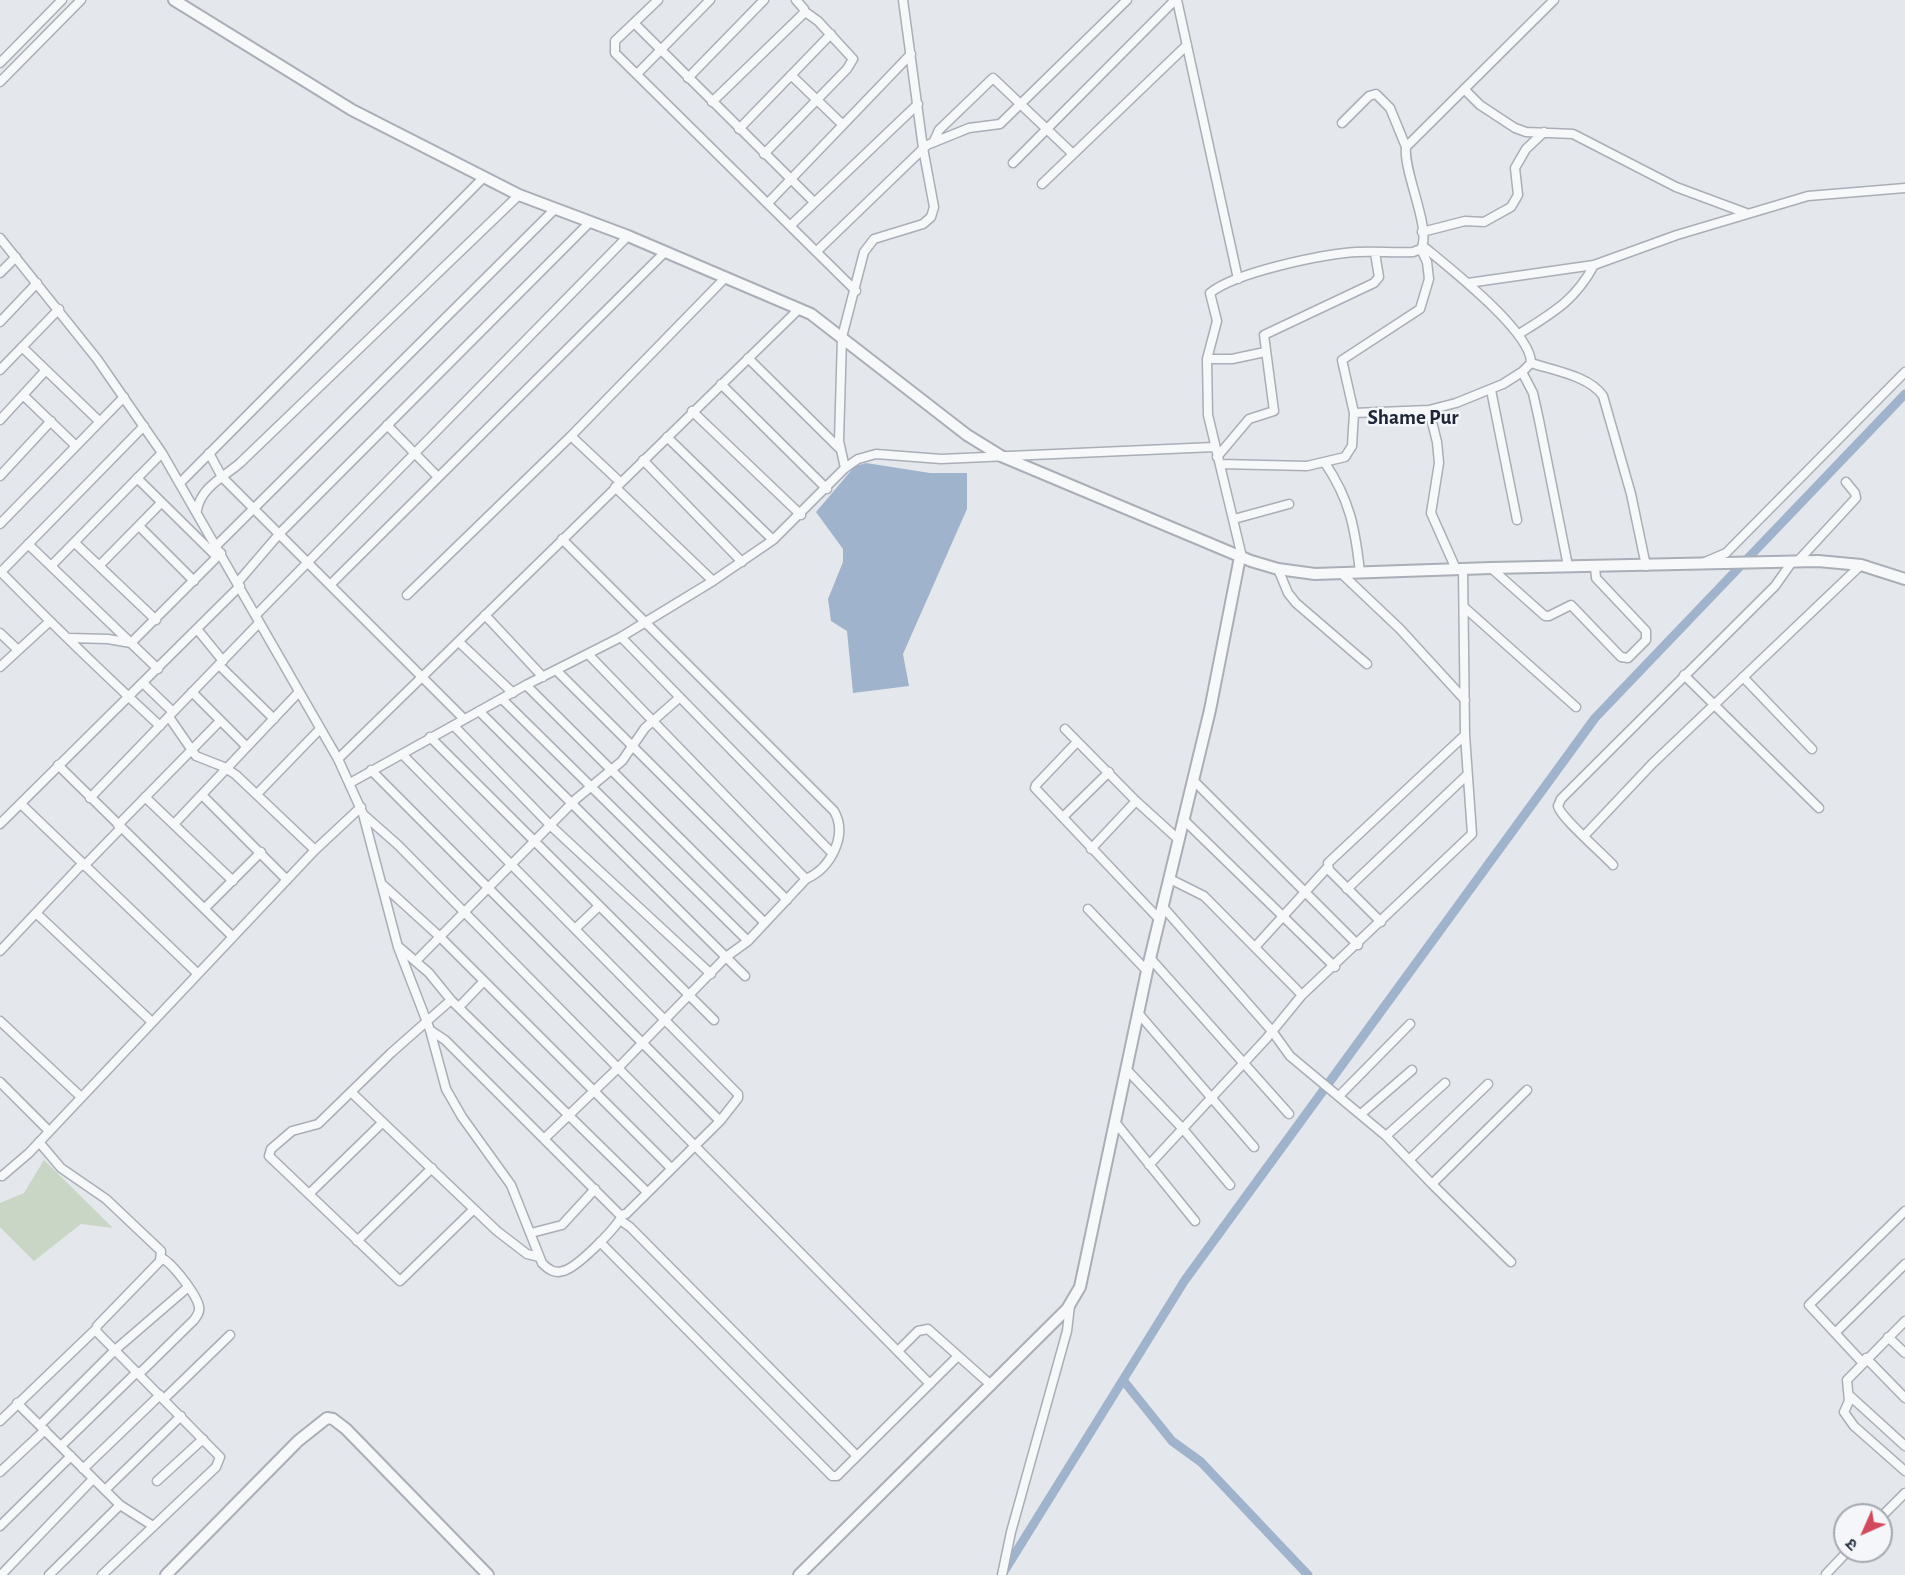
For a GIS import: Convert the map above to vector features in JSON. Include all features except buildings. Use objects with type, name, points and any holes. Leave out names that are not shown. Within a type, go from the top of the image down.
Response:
[{"type":"street","points":[[0,63],[62,0]]},
{"type":"street","points":[[0,82],[81,0]]},
{"type":"street","points":[[174,0],[352,110],[519,195],[628,236],[799,309],[842,337],[967,435],[1001,456],[1241,557],[1278,569],[1315,574],[1460,568],[1794,562],[1861,565],[1905,579]]},
{"type":"street","points":[[658,0],[613,46],[615,53],[856,291]]},
{"type":"street","points":[[637,74],[710,0]]},
{"type":"street","points":[[688,78],[764,0]]},
{"type":"street","points":[[764,153],[846,69],[852,58],[831,34],[804,11],[796,0]]},
{"type":"street","points":[[845,468],[840,449],[842,337],[856,291],[864,252],[870,241],[924,224],[931,217],[934,207],[923,148],[903,0]]},
{"type":"street","points":[[817,251],[923,148],[934,141],[975,126],[997,126],[1127,0]]},
{"type":"street","points":[[1176,0],[1238,279]]},
{"type":"street","points":[[1013,163],[1176,0]]},
{"type":"street","points":[[1407,147],[1554,0]]},
{"type":"street","points":[[712,102],[804,11]]},
{"type":"street","points":[[634,23],[814,202]]},
{"type":"street","points":[[739,129],[831,34]]},
{"type":"street","points":[[1042,184],[1187,45]]},
{"type":"street","points":[[768,203],[911,54]]},
{"type":"street","points":[[791,75],[843,125]]},
{"type":"street","points":[[934,141],[939,130],[992,78],[997,79],[1073,154]]},
{"type":"street","points":[[1464,88],[1480,105],[1515,128],[1526,132],[1573,134],[1676,188],[1747,213]]},
{"type":"street","points":[[1218,461],[1281,466],[1325,463],[1344,457],[1350,451],[1354,413],[1342,360],[1420,309],[1429,279],[1422,248],[1422,232],[1407,147],[1390,108],[1379,95],[1369,96],[1342,123]]},
{"type":"street","points":[[791,225],[918,104]]},
{"type":"street","points":[[1422,232],[1469,220],[1484,222],[1511,207],[1518,195],[1515,168],[1530,144],[1544,132]]},
{"type":"street","points":[[181,482],[484,177]]},
{"type":"street","points":[[1468,283],[1594,265],[1747,213],[1808,196],[1905,188]]},
{"type":"street","points":[[197,510],[206,490],[240,463],[519,195]]},
{"type":"street","points":[[131,643],[194,581],[255,509],[555,209]]},
{"type":"street","points":[[0,824],[158,669],[239,584],[280,533],[590,222]]},
{"type":"street","points":[[90,798],[221,663],[308,562],[628,236]]},
{"type":"street","points":[[0,238],[59,309],[124,397],[181,482],[298,693],[338,759],[362,810],[398,947],[429,1026],[450,1097],[511,1185],[539,1257]]},
{"type":"street","points":[[799,1575],[1070,1305],[1080,1287],[1147,971],[1194,782],[1241,557],[1208,415],[1207,359],[1217,321],[1210,293],[1238,279],[1346,254],[1413,252],[1422,248]]},
{"type":"street","points":[[1422,248],[1468,283],[1519,334],[1529,351],[1531,363]]},
{"type":"street","points":[[330,585],[665,252]]},
{"type":"street","points":[[1218,461],[1249,419],[1274,411],[1272,384],[1263,337],[1266,333],[1323,309],[1376,281],[1379,274],[1376,253]]},
{"type":"street","points":[[0,273],[16,256]]},
{"type":"street","points":[[1519,334],[1571,300],[1581,289],[1594,265]]},
{"type":"street","points":[[407,595],[572,436],[726,277]]},
{"type":"street","points":[[0,322],[37,283]]},
{"type":"street","points":[[0,370],[59,309]]},
{"type":"street","points":[[338,759],[617,484],[799,309]]},
{"type":"street","points":[[22,347],[99,421]]},
{"type":"street","points":[[1207,359],[1232,359],[1265,352]]},
{"type":"street","points":[[748,358],[840,449]]},
{"type":"street","points":[[1354,413],[1429,410],[1491,390],[1522,372],[1531,363]]},
{"type":"street","points":[[1531,363],[1580,380],[1597,389],[1603,396],[1625,472],[1646,566]]},
{"type":"street","points":[[0,420],[46,370]]},
{"type":"street","points":[[1522,372],[1533,393],[1568,566]]},
{"type":"street","points":[[1699,564],[1726,553],[1905,372]]},
{"type":"street","points":[[721,384],[827,489]]},
{"type":"street","points":[[1491,390],[1517,520]]},
{"type":"street","points":[[23,395],[76,446]]},
{"type":"street","points":[[1,520],[124,397]]},
{"type":"street","points":[[1149,1165],[1245,1062],[1302,995],[1335,967],[1472,834],[1465,735],[1464,607],[1460,568],[1431,513],[1439,463],[1437,442],[1429,410]]},
{"type":"street","points":[[692,411],[801,515]]},
{"type":"street","points":[[1,472],[51,421]]},
{"type":"street","points":[[387,425],[438,477]]},
{"type":"street","points":[[144,426],[1,571],[49,622],[69,638],[160,726]]},
{"type":"street","points":[[572,436],[713,581]]},
{"type":"street","points":[[667,437],[773,540]]},
{"type":"street","points":[[350,783],[526,685],[621,638],[713,581],[773,540],[827,489],[845,468],[858,459],[876,454],[931,459],[1214,447]]},
{"type":"street","points":[[52,566],[162,453]]},
{"type":"street","points":[[209,453],[222,477],[464,719]]},
{"type":"street","points":[[643,460],[742,562]]},
{"type":"street","points":[[1325,463],[1343,492],[1355,534],[1360,572]]},
{"type":"street","points":[[136,478],[161,503],[219,552]]},
{"type":"street","points":[[1613,865],[1585,835],[1564,818],[1558,806],[1561,799],[1775,586],[1794,562],[1856,498],[1855,493],[1846,482]]},
{"type":"street","points":[[100,565],[161,503]]},
{"type":"street","points":[[1234,519],[1289,504]]},
{"type":"street","points":[[139,526],[194,581]]},
{"type":"street","points":[[545,1138],[618,1068],[726,957],[748,941],[806,879],[823,868],[841,832],[841,825],[834,810],[562,539]]},
{"type":"street","points":[[75,543],[156,620]]},
{"type":"street","points":[[28,544],[158,669]]},
{"type":"street","points":[[1585,835],[1652,764],[1861,565]]},
{"type":"street","points":[[1491,568],[1545,616],[1570,605],[1621,657],[1628,658],[1646,640],[1647,631],[1596,578],[1595,567]]},
{"type":"street","points":[[1278,569],[1288,593],[1296,603],[1367,664]]},
{"type":"street","points":[[1342,574],[1400,629],[1465,700]]},
{"type":"street","points":[[1464,607],[1576,707]]},
{"type":"street","points":[[485,615],[543,676]]},
{"type":"street","points":[[0,667],[49,622]]},
{"type":"street","points":[[197,629],[221,663],[274,719]]},
{"type":"street","points":[[0,633],[18,650]]},
{"type":"street","points":[[69,638],[108,639],[131,643]]},
{"type":"street","points":[[621,638],[832,853]]},
{"type":"street","points":[[459,642],[513,693]]},
{"type":"street","points":[[589,655],[806,879]]},
{"type":"street","points":[[556,670],[787,900]]},
{"type":"street","points":[[1684,675],[1715,703],[1819,808]]},
{"type":"street","points":[[1743,677],[1812,749]]},
{"type":"street","points":[[143,683],[171,714],[190,751],[206,762],[227,769],[257,794],[315,850]]},
{"type":"street","points":[[526,685],[765,923]]},
{"type":"street","points":[[192,692],[247,747]]},
{"type":"street","points":[[174,824],[298,693]]},
{"type":"street","points":[[416,961],[572,803],[612,770],[653,721],[680,698]]},
{"type":"street","points":[[502,699],[748,941]]},
{"type":"street","points":[[479,711],[745,976]]},
{"type":"street","points":[[0,951],[220,721]]},
{"type":"street","points":[[454,726],[551,826],[711,974]]},
{"type":"street","points":[[257,794],[320,729]]},
{"type":"street","points":[[1065,729],[1136,801],[1179,840]]},
{"type":"street","points":[[1255,947],[1307,893],[1328,868],[1330,860],[1465,735]]},
{"type":"street","points":[[430,737],[598,907],[714,1020]]},
{"type":"street","points":[[1077,742],[1035,786],[1091,849],[1160,920]]},
{"type":"street","points":[[351,1092],[474,1209],[522,1251],[539,1257],[553,1271],[566,1271],[600,1242],[646,1192],[720,1121],[736,1102],[738,1094],[402,754]]},
{"type":"street","points":[[58,765],[233,937]]},
{"type":"street","points":[[371,770],[720,1121]]},
{"type":"street","points":[[1063,817],[1109,772]]},
{"type":"street","points":[[1347,889],[1467,775]]},
{"type":"street","points":[[1194,782],[1358,945]]},
{"type":"street","points":[[202,795],[287,880]]},
{"type":"street","points":[[145,797],[233,881]]},
{"type":"street","points":[[1091,849],[1136,801]]},
{"type":"street","points":[[21,804],[198,975]]},
{"type":"street","points":[[1,1175],[39,1142],[80,1096],[315,850],[362,810]]},
{"type":"street","points":[[362,810],[930,1384]]},
{"type":"street","points":[[1184,820],[1335,967]]},
{"type":"street","points":[[205,908],[261,852]]},
{"type":"street","points":[[1328,868],[1381,922]]},
{"type":"street","points":[[1170,879],[1204,896],[1302,995]]},
{"type":"street","points":[[383,884],[439,936],[671,1168]]},
{"type":"street","points":[[576,928],[598,907]]},
{"type":"street","points":[[1163,908],[1272,1031],[1290,1056],[1386,1136],[1511,1262]]},
{"type":"street","points":[[1088,909],[1147,971]]},
{"type":"street","points":[[36,913],[152,1022]]},
{"type":"street","points":[[398,947],[416,961],[452,1000],[646,1192]]},
{"type":"street","points":[[1150,958],[1289,1114]]},
{"type":"street","points":[[459,1007],[484,981]]},
{"type":"street","points":[[452,1000],[429,1026],[351,1092],[318,1124],[292,1131],[270,1152],[273,1162],[400,1281],[474,1209]]},
{"type":"street","points":[[1139,1014],[1254,1148]]},
{"type":"street","points":[[0,1021],[80,1096]]},
{"type":"street","points":[[1339,1096],[1410,1024]]},
{"type":"street","points":[[429,1026],[545,1138],[857,1456]]},
{"type":"street","points":[[1127,1070],[1183,1129],[1230,1185]]},
{"type":"street","points":[[1361,1114],[1412,1070]]},
{"type":"street","points":[[0,1082],[49,1131]]},
{"type":"street","points":[[1386,1136],[1445,1083]]},
{"type":"street","points":[[1409,1161],[1488,1084]]},
{"type":"street","points":[[1432,1184],[1527,1090]]},
{"type":"street","points":[[309,1194],[383,1122]]},
{"type":"street","points":[[1115,1122],[1195,1221]]},
{"type":"street","points":[[39,1142],[61,1168],[106,1199],[157,1247],[162,1258],[179,1272],[198,1304],[198,1315],[61,1446]]},
{"type":"street","points":[[357,1241],[432,1168]]},
{"type":"street","points":[[531,1233],[562,1225],[595,1190]]},
{"type":"street","points":[[1905,1211],[1809,1305],[1835,1333],[1905,1398]]},
{"type":"street","points":[[600,1242],[830,1475],[837,1476],[958,1356]]},
{"type":"street","points":[[0,1421],[96,1329],[162,1258]]},
{"type":"street","points":[[1835,1333],[1905,1264]]},
{"type":"street","points":[[0,1472],[115,1350],[187,1288]]},
{"type":"street","points":[[1002,1575],[1011,1532],[1067,1331],[1070,1305]]},
{"type":"street","points":[[1905,1321],[1864,1360],[1847,1380],[1849,1395],[1844,1412],[1845,1416],[1905,1472]]},
{"type":"street","points":[[898,1351],[924,1328],[992,1384]]},
{"type":"street","points":[[96,1329],[219,1455],[218,1464],[102,1575]]},
{"type":"street","points":[[83,1469],[230,1335]]},
{"type":"street","points":[[1888,1337],[1905,1353]]},
{"type":"street","points":[[1849,1395],[1905,1446]]},
{"type":"street","points":[[17,1403],[120,1505],[153,1526]]},
{"type":"street","points":[[105,1490],[181,1416]]},
{"type":"street","points":[[166,1575],[298,1441],[327,1418],[333,1419],[346,1429],[488,1575]]},
{"type":"street","points":[[157,1482],[203,1439]]},
{"type":"street","points":[[0,1526],[70,1456]]},
{"type":"street","points":[[1,1575],[93,1479]]},
{"type":"street","points":[[1893,1505],[1905,1493]]},
{"type":"street","points":[[49,1575],[120,1505]]},
{"type":"street","points":[[1826,1574],[1837,1563]]},
{"type":"green space","points":[[44,1160],[113,1228],[81,1224],[34,1261],[0,1227],[0,1203],[24,1193]]},
{"type":"water","points":[[866,463],[930,473],[967,473],[967,509],[903,654],[909,686],[853,693],[847,631],[831,621],[828,599],[843,562],[843,549],[816,512],[855,466]]},
{"type":"waterway","points":[[1003,1573],[1185,1280],[1595,718],[1905,394]]},
{"type":"waterway","points":[[1123,1380],[1172,1441],[1201,1462],[1308,1575]]},
{"type":"district","name":"Shame Pur","points":[[1413,418]]}]
